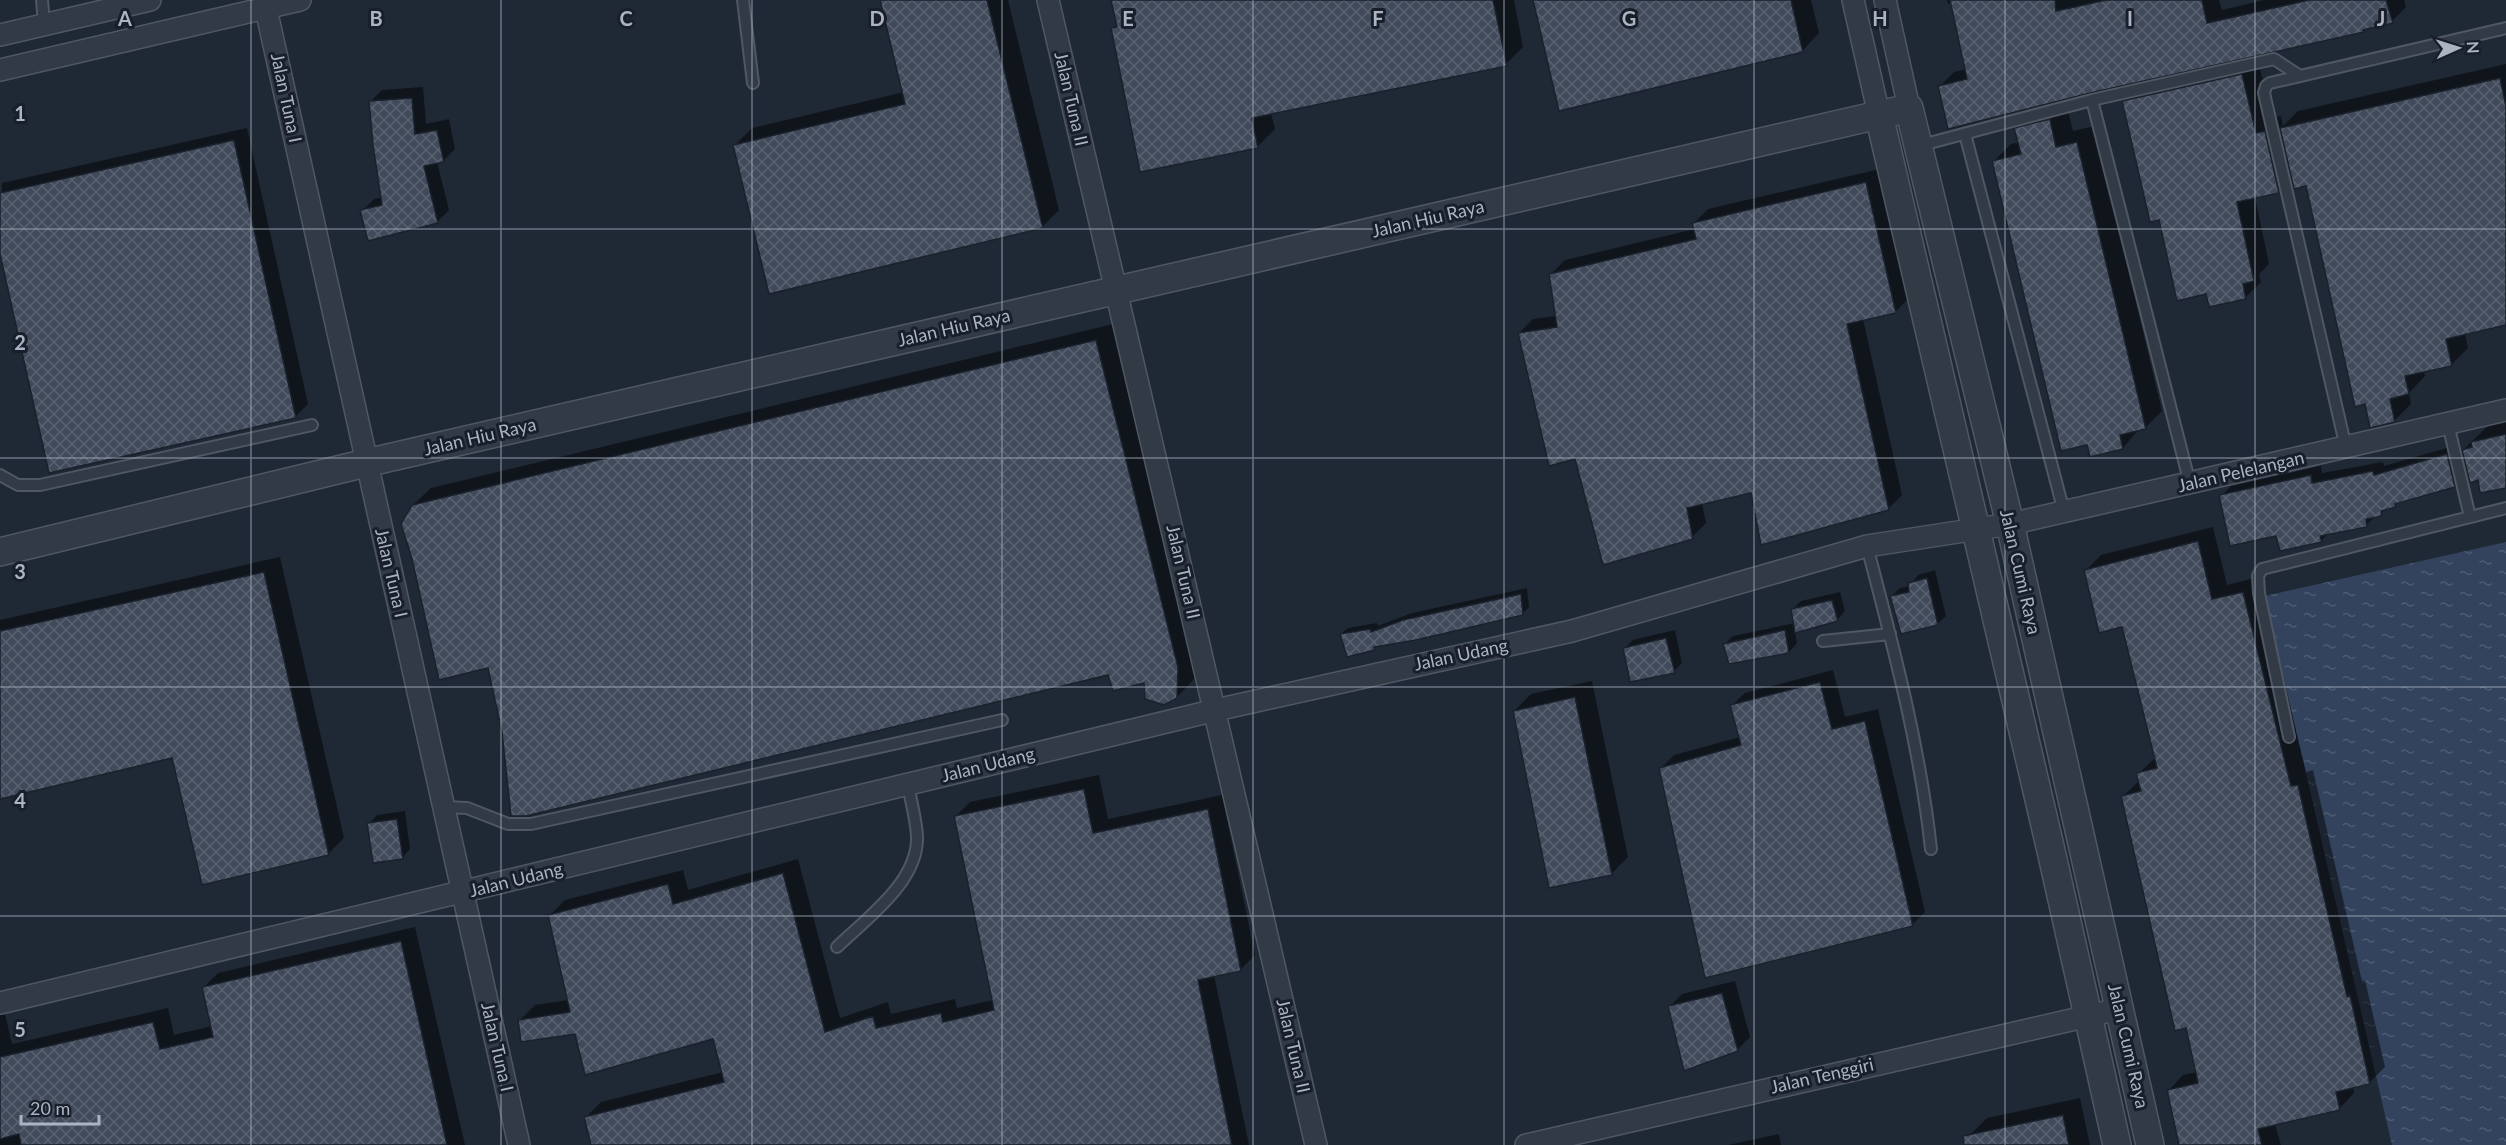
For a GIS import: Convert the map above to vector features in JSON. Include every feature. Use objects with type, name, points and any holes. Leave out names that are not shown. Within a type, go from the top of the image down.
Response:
[{"type":"street","points":[[0,35],[150,0]]},
{"type":"street","points":[[0,70],[265,4],[300,0]]},
{"type":"street","name":"Jalan Tuna II","points":[[1048,0],[1316,1145]]},
{"type":"street","name":"Jalan Cumi Raya","points":[[1853,0],[2025,737],[2117,1145]]},
{"type":"street","name":"Jalan Cumi Raya","points":[[1886,0],[1909,108],[2010,524],[2150,1145]]},
{"type":"street","name":"Jalan Tuna I","points":[[265,4],[519,1145]]},
{"type":"street","name":"Jalan Hiu Raya","points":[[0,552],[366,463],[1909,108]]},
{"type":"street","points":[[1918,283],[1926,296],[1937,299],[1944,296],[1949,275]]},
{"type":"street","points":[[1941,379],[1946,361],[1952,358],[1962,359],[1972,369]]},
{"type":"street","name":"Jalan Pelelangan","points":[[1976,530],[2064,512],[2506,410]]},
{"type":"street","name":"Jalan Udang","points":[[0,1003],[1216,710],[1572,631],[1867,546],[1976,530]]},
{"type":"street","points":[[2025,737],[2056,730]]},
{"type":"street","name":"Jalan Tenggiri","points":[[1526,1145],[2119,1009]]},
{"type":"lane","points":[[42,0],[44,24]]},
{"type":"lane","points":[[743,0],[753,83]]},
{"type":"lane","points":[[2346,448],[2264,93],[2266,86],[2270,83],[2506,28]]},
{"type":"lane","points":[[1918,146],[2092,100],[2274,59],[2300,76]]},
{"type":"lane","points":[[2092,100],[2190,483]]},
{"type":"lane","points":[[1965,134],[2064,512]]},
{"type":"lane","points":[[2448,424],[2470,517]]},
{"type":"lane","points":[[0,475],[18,485],[40,485],[312,425]]},
{"type":"lane","points":[[2289,737],[2259,593],[2258,576],[2262,569],[2506,508]]},
{"type":"lane","points":[[1867,546],[1890,634],[1918,760],[1931,849]]},
{"type":"lane","points":[[1823,641],[1890,634]]},
{"type":"lane","points":[[444,807],[467,808],[508,824],[531,824],[1002,720]]},
{"type":"lane","points":[[837,947],[893,894],[909,872],[917,837],[908,784]]},
{"type":"water","points":[[2506,542],[2506,1145],[2392,1145],[2265,596]]},
{"type":"building","points":[[880,0],[987,0],[1043,228],[769,294],[733,145],[905,104]]},
{"type":"building","points":[[1111,0],[1493,0],[1507,66],[1252,118],[1258,148],[1140,172],[1111,28],[1117,27]]},
{"type":"building","points":[[1533,0],[1791,0],[1803,52],[1559,111]]},
{"type":"building","points":[[1950,0],[2055,0],[2056,11],[2106,0],[2202,0],[2207,23],[2309,0],[2386,0],[2393,23],[2363,30],[2364,32],[2090,93],[1948,129],[1938,86],[1967,79]]},
{"type":"building","points":[[2242,74],[2256,133],[2265,131],[2279,193],[2237,202],[2254,281],[2243,284],[2246,299],[2209,307],[2206,294],[2177,301],[2159,220],[2150,222],[2122,101]]},
{"type":"building","points":[[2500,78],[2506,106],[2506,325],[2446,339],[2452,366],[2405,376],[2409,394],[2390,399],[2395,422],[2370,428],[2365,404],[2355,407],[2306,186],[2294,189],[2280,128]]},
{"type":"building","points":[[412,98],[415,134],[437,130],[444,162],[424,166],[438,223],[368,241],[360,210],[382,205],[369,101]]},
{"type":"building","points":[[2050,119],[2056,147],[2077,142],[2146,429],[2120,435],[2123,449],[2090,457],[2087,445],[2061,451],[1992,161],[2021,154],[2014,128]]},
{"type":"building","points":[[234,140],[296,418],[49,473],[0,254],[0,193]]},
{"type":"building","points":[[1866,182],[1896,313],[1847,324],[1889,510],[1761,545],[1751,493],[1687,508],[1693,539],[1603,565],[1575,459],[1549,466],[1518,333],[1557,327],[1549,274],[1696,239],[1692,223]]},
{"type":"building","points":[[1096,340],[1178,667],[1177,698],[1164,705],[1145,699],[1144,683],[1113,691],[1108,675],[526,816],[511,816],[502,732],[488,668],[439,680],[412,559],[401,524],[412,505]]},
{"type":"building","points":[[2506,434],[2506,488],[2480,493],[2478,480],[2470,483],[2462,450],[2472,447],[2471,442]]},
{"type":"building","points":[[2447,454],[2455,487],[2395,504],[2396,507],[2381,511],[2382,516],[2366,519],[2367,527],[2320,536],[2322,542],[2280,551],[2276,536],[2230,546],[2219,495],[2311,475],[2312,483],[2373,471],[2374,475]]},
{"type":"building","points":[[2198,541],[2212,599],[2243,592],[2291,786],[2298,785],[2370,1084],[2336,1092],[2340,1110],[2258,1129],[2262,1145],[2179,1145],[2167,1090],[2198,1083],[2186,1028],[2175,1031],[2121,796],[2141,791],[2136,773],[2157,768],[2122,627],[2099,633],[2084,570]]},
{"type":"building","points":[[264,572],[329,855],[202,885],[172,758],[0,799],[0,631]]},
{"type":"building","points":[[1927,578],[1938,625],[1901,634],[1890,596],[1909,592],[1908,583]]},
{"type":"building","points":[[1521,594],[1523,615],[1416,640],[1374,647],[1375,650],[1347,657],[1340,634],[1370,629],[1371,632],[1403,620]]},
{"type":"building","points":[[1832,600],[1838,621],[1795,633],[1791,609]]},
{"type":"building","points":[[1785,630],[1789,653],[1729,664],[1723,644]]},
{"type":"building","points":[[1666,638],[1675,673],[1630,682],[1623,648]]},
{"type":"building","points":[[1820,682],[1832,729],[1865,721],[1913,926],[1705,978],[1659,768],[1741,745],[1730,705]]},
{"type":"building","points":[[1575,697],[1612,875],[1549,888],[1513,711]]},
{"type":"building","points":[[1084,789],[1093,833],[1208,809],[1241,971],[1198,980],[1232,1145],[591,1145],[584,1117],[724,1082],[713,1039],[585,1075],[575,1034],[521,1042],[518,1020],[570,1012],[548,915],[668,884],[673,904],[783,873],[825,1032],[873,1016],[876,1028],[941,1013],[943,1022],[994,1010],[954,816]]},
{"type":"building","points":[[397,819],[403,859],[373,863],[367,823]]},
{"type":"building","points":[[401,941],[447,1145],[21,1145],[19,1134],[0,1139],[0,1057],[153,1022],[160,1049],[213,1037],[202,987]]},
{"type":"building","points":[[1722,993],[1738,1051],[1684,1071],[1668,1006]]},
{"type":"building","points":[[2063,1115],[2069,1145],[1964,1145],[1963,1136]]}]
